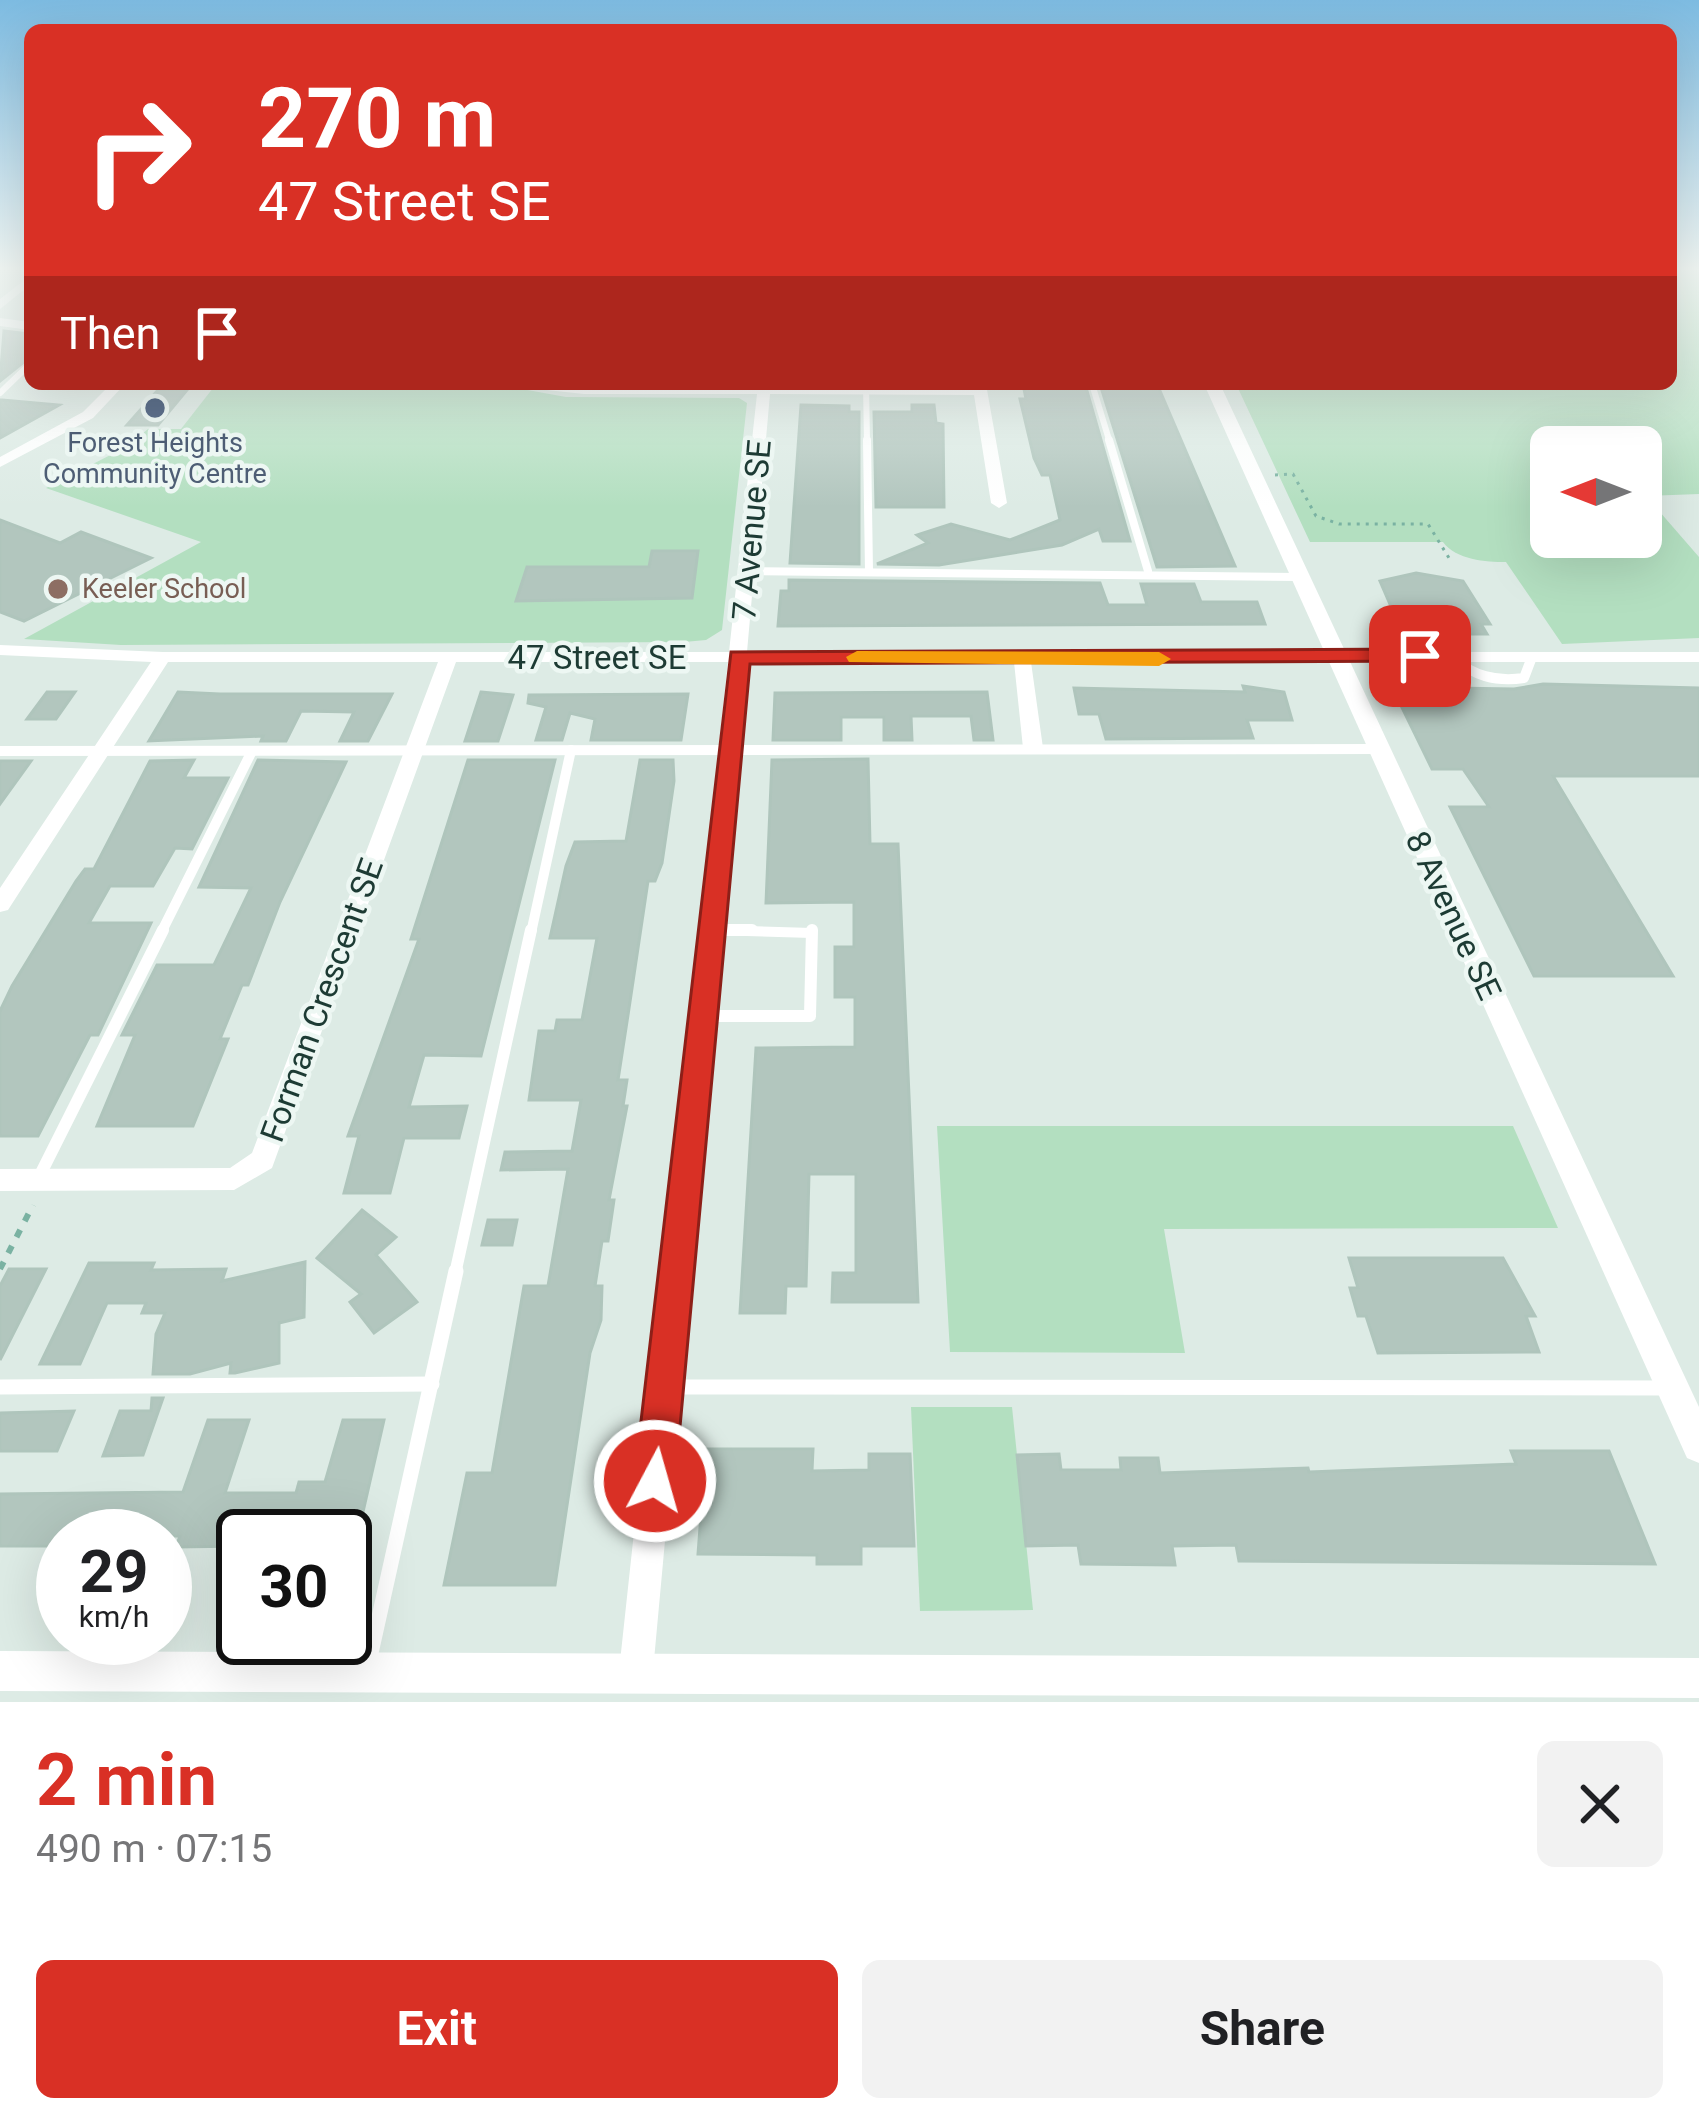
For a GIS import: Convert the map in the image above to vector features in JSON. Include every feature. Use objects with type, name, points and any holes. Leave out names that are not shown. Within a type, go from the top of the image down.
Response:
[{"type":"street","points":[[4,458],[88,415],[112,390]]},
{"type":"street","points":[[584,390],[798,390]]},
{"type":"street","points":[[980,390],[1000,503]]},
{"type":"street","name":"8 Avenue SE","points":[[1215,390],[1699,1446]]},
{"type":"street","name":"7 Avenue SE","points":[[636,1671],[764,391]]},
{"type":"street","name":"47 Street SE","points":[[0,650],[163,656],[1699,657]]},
{"type":"street","points":[[0,905],[163,656]]},
{"type":"street","name":"Forman Crescent SE","points":[[0,1180],[234,1179],[263,1160],[449,656]]},
{"type":"street","points":[[1022,658],[1033,748]]},
{"type":"street","points":[[0,1671],[636,1671],[910,1688],[1206,1689],[1699,1678]]},
{"type":"lane","points":[[0,393],[4,384]]},
{"type":"lane","points":[[866,390],[869,571]]},
{"type":"lane","points":[[1094,390],[1148,572]]},
{"type":"lane","points":[[748,571],[1300,577]]},
{"type":"lane","points":[[0,751],[1378,749]]},
{"type":"lane","points":[[367,1671],[571,750]]},
{"type":"lane","points":[[38,1179],[252,751]]},
{"type":"lane","points":[[702,1016],[810,1016],[812,928],[711,930]]},
{"type":"lane","points":[[0,1388],[432,1384]]},
{"type":"lane","points":[[664,1387],[1673,1388]]},
{"type":"path","points":[[1275,475],[1293,474],[1316,516],[1339,524],[1428,524],[1449,558]]},
{"type":"path","points":[[0,1269],[35,1202],[38,1179]]},
{"type":"green space","points":[[1677,348],[1699,348],[1699,494],[1662,495],[1662,426],[1530,426],[1530,558],[1662,558],[1662,514],[1699,557],[1699,638],[1562,644],[1506,562],[1463,556],[1443,542],[1310,542],[1239,390],[1677,390]]},
{"type":"green space","points":[[211,390],[528,390],[566,397],[739,398],[747,403],[722,630],[706,640],[684,642],[121,645],[24,639],[201,542],[46,488],[126,447],[148,429],[181,429]]},
{"type":"green space","points":[[937,1126],[1513,1126],[1558,1228],[1164,1229],[1185,1353],[950,1352]]},
{"type":"green space","points":[[911,1407],[1012,1407],[1033,1610],[920,1611]]},
{"type":"building","points":[[3,348],[24,348],[24,362],[0,381]]},
{"type":"building","name":"Forest Heights Community Centre","points":[[158,390],[187,390],[158,425],[127,425]]},
{"type":"building","points":[[1024,390],[1087,390],[1130,541],[1103,541],[1099,529],[1062,545],[939,565],[877,564],[928,543],[917,535],[951,524],[1010,540],[1060,520],[1050,475],[1042,475],[1034,458],[1020,399],[1026,399]]},
{"type":"building","points":[[1102,390],[1160,390],[1235,566],[1157,567]]},
{"type":"building","points":[[2,400],[59,405],[0,438]]},
{"type":"building","points":[[801,405],[849,406],[849,412],[859,412],[859,564],[790,563]]},
{"type":"building","points":[[912,405],[934,405],[936,423],[943,424],[944,507],[876,507],[874,412],[912,412]]},
{"type":"building","points":[[0,520],[60,543],[81,532],[151,558],[24,621],[0,612]]},
{"type":"building","points":[[652,551],[698,551],[692,598],[516,601],[527,567],[649,567]]},
{"type":"building","points":[[1416,573],[1463,581],[1490,624],[1481,624],[1487,634],[1452,634],[1446,624],[1399,625],[1380,581]]},
{"type":"building","points":[[789,580],[1100,583],[1108,605],[1147,605],[1141,584],[1194,584],[1201,602],[1257,602],[1265,624],[778,626],[781,591],[789,591]]},
{"type":"building","points":[[1543,684],[1699,688],[1699,776],[1553,776],[1673,976],[1534,976],[1450,807],[1489,807],[1463,769],[1432,769],[1392,687],[1514,689]]},
{"type":"building","points":[[1243,686],[1284,692],[1292,720],[1247,720],[1253,738],[1106,739],[1099,714],[1079,714],[1074,688],[1245,692]]},
{"type":"building","points":[[47,692],[75,692],[56,719],[27,719]]},
{"type":"building","points":[[178,692],[392,694],[368,741],[340,741],[354,712],[301,711],[286,741],[261,741],[263,736],[149,741]]},
{"type":"building","points":[[481,692],[513,695],[498,741],[465,741]]},
{"type":"building","points":[[987,692],[993,740],[974,740],[971,716],[911,716],[912,740],[884,740],[884,717],[841,717],[841,740],[773,740],[775,693]]},
{"type":"building","points":[[688,694],[681,740],[591,740],[595,719],[570,713],[562,740],[536,740],[546,707],[528,703],[529,695]]},
{"type":"building","points":[[868,759],[870,844],[898,844],[918,1302],[832,1302],[833,1273],[856,1273],[856,1174],[809,1174],[806,1286],[786,1286],[785,1313],[740,1313],[756,1048],[855,1047],[855,997],[835,997],[835,947],[854,947],[854,902],[766,903],[772,760]]},
{"type":"building","points":[[194,760],[184,778],[228,778],[192,849],[175,848],[153,886],[110,886],[89,923],[151,923],[98,1035],[90,1035],[38,1136],[0,1136],[0,1011],[12,986],[76,881],[85,869],[94,869],[150,761]]},
{"type":"building","points":[[258,760],[346,762],[280,902],[248,985],[242,985],[220,1039],[228,1039],[193,1126],[97,1126],[135,1035],[122,1035],[157,965],[214,965],[251,888],[199,887]]},
{"type":"building","points":[[468,760],[555,760],[481,1056],[424,1055],[409,1107],[467,1106],[459,1138],[404,1138],[390,1193],[344,1193],[359,1136],[348,1136],[419,939],[411,939]]},
{"type":"building","points":[[640,760],[673,760],[674,781],[662,863],[655,881],[648,881],[618,1080],[627,1080],[623,1106],[627,1106],[609,1200],[614,1200],[608,1241],[602,1241],[595,1286],[602,1286],[601,1320],[590,1353],[555,1585],[444,1585],[467,1473],[492,1473],[524,1286],[548,1286],[568,1169],[501,1170],[505,1152],[572,1151],[581,1100],[529,1100],[539,1031],[555,1031],[557,1020],[582,1020],[597,938],[550,938],[566,866],[575,842],[626,841]]},
{"type":"building","points":[[0,761],[31,761],[0,804]]},
{"type":"building","points":[[362,1210],[396,1237],[376,1255],[417,1302],[374,1333],[350,1302],[361,1294],[317,1258]]},
{"type":"building","points":[[488,1220],[517,1220],[512,1245],[482,1245]]},
{"type":"building","points":[[1349,1258],[1503,1258],[1535,1316],[1526,1316],[1539,1352],[1378,1353],[1366,1316],[1358,1316],[1350,1288],[1358,1288]]},
{"type":"building","points":[[305,1262],[304,1317],[279,1323],[279,1363],[235,1373],[230,1373],[231,1363],[190,1374],[153,1374],[156,1334],[165,1313],[142,1313],[146,1303],[107,1303],[80,1364],[40,1364],[89,1263],[154,1263],[151,1270],[226,1269],[222,1281]]},
{"type":"building","points":[[9,1269],[46,1269],[0,1360],[0,1286]]},
{"type":"building","points":[[152,1398],[163,1398],[143,1455],[103,1456],[120,1411],[151,1411]]},
{"type":"building","points":[[74,1411],[57,1451],[0,1451],[0,1413]]},
{"type":"building","points":[[208,1420],[249,1420],[225,1493],[296,1493],[299,1482],[325,1482],[343,1420],[384,1420],[364,1509],[216,1509],[216,1546],[192,1547],[192,1509],[36,1509],[36,1546],[0,1546],[0,1494],[183,1492]]},
{"type":"building","points":[[706,1449],[813,1449],[812,1471],[869,1470],[869,1454],[910,1454],[914,1546],[861,1546],[861,1564],[817,1564],[817,1555],[698,1554]]},
{"type":"building","points":[[1511,1451],[1609,1451],[1655,1564],[1239,1561],[1236,1545],[1172,1546],[1175,1565],[1081,1564],[1078,1545],[1026,1546],[1017,1455],[1059,1454],[1061,1470],[1121,1470],[1120,1458],[1158,1458],[1160,1473],[1308,1468],[1309,1472],[1516,1464]]},
{"type":"slow traffic","points":[[857,657],[1159,659]]},
{"type":"place","name":"Forest Heights Community Centre","points":[[155,408]]},
{"type":"place","name":"Keeler School","points":[[58,589]]},
{"type":"route","points":[[655,1481],[739,657],[1338,660],[1420,656]]}]
